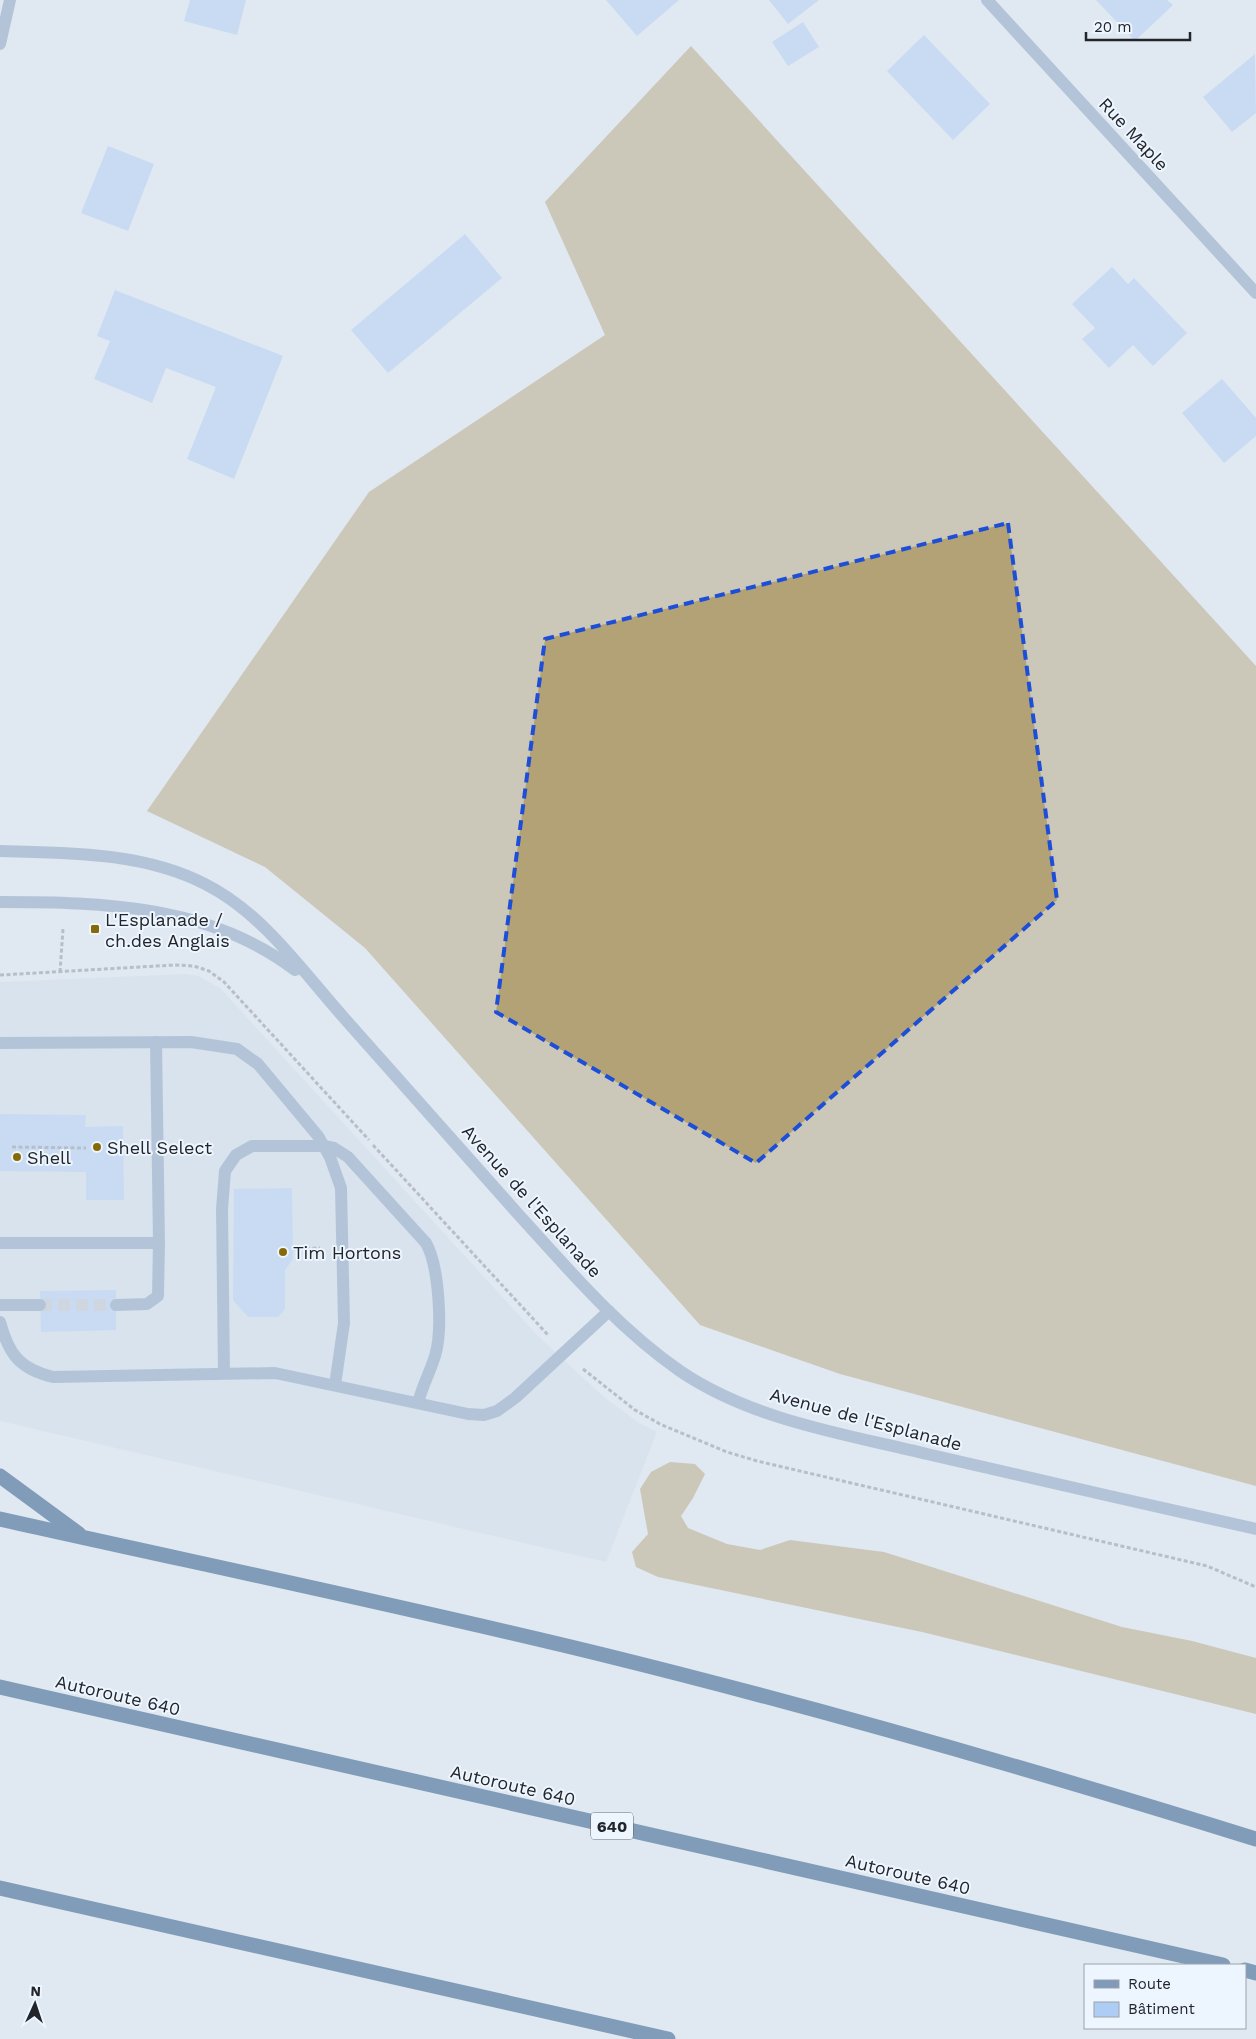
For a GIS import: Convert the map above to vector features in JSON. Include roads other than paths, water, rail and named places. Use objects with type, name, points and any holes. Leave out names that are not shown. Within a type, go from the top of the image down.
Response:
[{"type":"highway","points":[[0,1476],[84,1538]]},
{"type":"highway","points":[[0,1519],[555,1644],[798,1705],[1000,1760],[1256,1839]]},
{"type":"highway","name":"Autoroute 640","points":[[0,1688],[1219,1964]]},
{"type":"highway","points":[[0,1888],[668,2039]]},
{"type":"street","points":[[0,44],[10,0]]},
{"type":"street","name":"Rue Maple","points":[[987,0],[1256,292]]},
{"type":"street","name":"Avenue de l'Esplanade","points":[[0,852],[86,854],[125,859],[169,870],[206,884],[251,917],[279,944],[546,1244],[609,1311],[631,1333],[683,1373],[736,1400],[798,1423],[1256,1529]]},
{"type":"street","name":"Avenue de l'Esplanade","points":[[0,902],[116,905],[167,914],[219,928],[276,956],[329,1000]]},
{"type":"street","points":[[116,1305],[147,1304],[158,1296],[156,1042]]},
{"type":"street","points":[[0,1044],[156,1042],[219,1044],[237,1049],[248,1055],[296,1108],[324,1146],[341,1188],[344,1323],[335,1385]]},
{"type":"street","points":[[224,1374],[222,1200],[225,1171],[236,1154],[252,1146],[324,1146],[334,1148],[348,1157],[426,1243],[433,1254],[438,1288],[437,1344],[418,1403]]},
{"type":"street","points":[[0,1243],[159,1243]]},
{"type":"street","points":[[0,1305],[40,1305]]},
{"type":"street","points":[[0,1322],[11,1352],[22,1364],[37,1373],[77,1378],[275,1373],[468,1414],[484,1415],[497,1411],[515,1398],[609,1311]]},
{"type":"tunnel","points":[[40,1305],[116,1305]]},
{"type":"place","name":"L'Esplanade / ch.des Anglais","points":[[95,929]]},
{"type":"place","name":"Shell Select","points":[[97,1147]]},
{"type":"place","name":"Shell","points":[[17,1157]]},
{"type":"place","name":"Tim Hortons","points":[[283,1252]]}]
